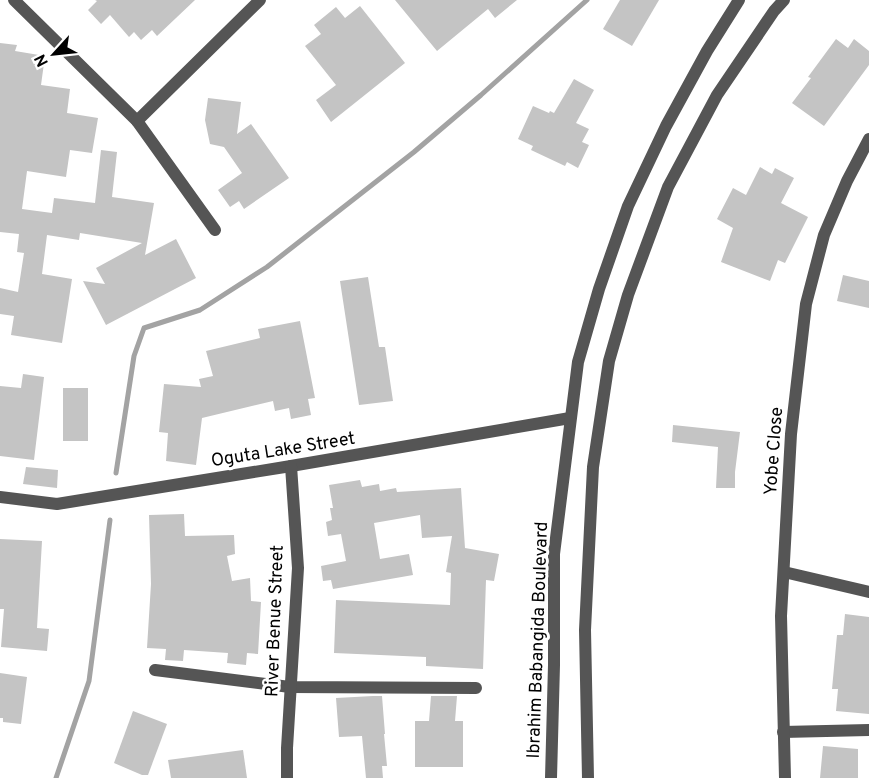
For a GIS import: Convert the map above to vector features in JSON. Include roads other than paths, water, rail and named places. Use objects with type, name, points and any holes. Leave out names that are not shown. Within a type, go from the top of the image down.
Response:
[{"type":"street","points":[[14,0],[137,121],[215,230]]},
{"type":"street","points":[[137,121],[261,0]]},
{"type":"street","name":"Ibrahim Babangida Boulevard","points":[[552,778],[554,554],[578,362],[599,289],[628,206],[671,116],[707,51],[739,0]]},
{"type":"street","points":[[588,778],[585,630],[592,478],[609,361],[628,295],[668,188],[717,95],[774,11],[784,0]]},
{"type":"street","name":"Yobe Close","points":[[785,778],[781,616],[791,434],[806,304],[824,235],[847,181],[869,139]]},
{"type":"street","name":"Oguta Lake Street","points":[[0,496],[57,504],[570,418]]},
{"type":"street","name":"River Benue Street","points":[[287,778],[298,568],[291,466]]},
{"type":"street","points":[[784,572],[869,592]]},
{"type":"street","points":[[155,670],[290,687],[476,688]]},
{"type":"street","points":[[783,732],[869,730]]},
{"type":"waterway","points":[[116,473],[134,356],[144,328],[200,310],[267,267],[414,152],[587,0]]},
{"type":"waterway","points":[[56,778],[89,681],[110,520]]}]
